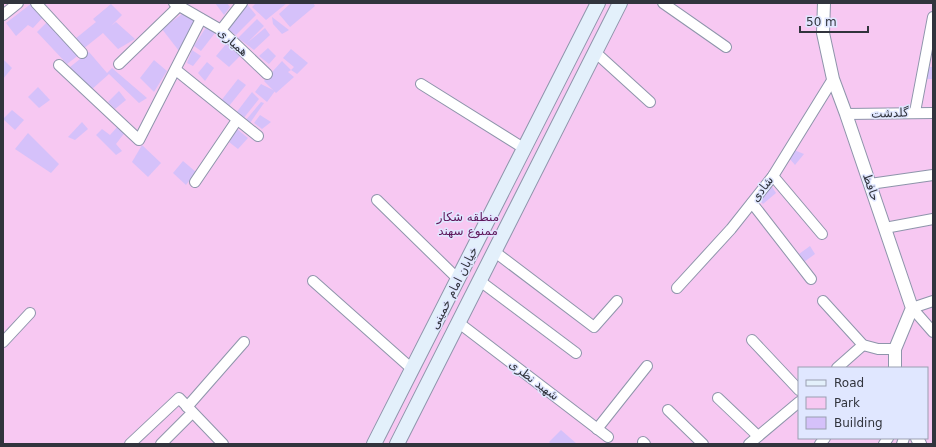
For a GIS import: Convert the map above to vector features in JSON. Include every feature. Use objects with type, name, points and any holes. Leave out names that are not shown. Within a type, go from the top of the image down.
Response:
[{"type":"main road","name":"خیابان امام خمینی","points":[[374,444],[598,3]]},
{"type":"main road","name":"خیابان امام خمینی","points":[[397,444],[620,3]]},
{"type":"street","points":[[3,15],[18,3]]},
{"type":"street","points":[[36,3],[82,53]]},
{"type":"street","points":[[221,30],[242,3]]},
{"type":"street","points":[[663,3],[726,47]]},
{"type":"street","name":"حافظ","points":[[824,3],[823,33],[833,80],[912,308]]},
{"type":"street","points":[[119,64],[177,4]]},
{"type":"street","name":"همیاری","points":[[177,4],[221,30],[267,74]]},
{"type":"street","points":[[915,112],[933,17]]},
{"type":"street","points":[[58,65],[139,140],[201,19]]},
{"type":"street","points":[[595,52],[650,102]]},
{"type":"street","points":[[176,70],[258,136]]},
{"type":"street","name":"شادی","points":[[677,288],[731,229],[752,203],[772,176],[833,80]]},
{"type":"street","points":[[420,84],[525,148]]},
{"type":"street","name":"گلدشت","points":[[846,114],[933,112]]},
{"type":"street","points":[[195,182],[237,120]]},
{"type":"street","points":[[870,184],[933,175]]},
{"type":"street","points":[[772,176],[822,234]]},
{"type":"street","points":[[377,200],[458,279]]},
{"type":"street","points":[[752,203],[811,279]]},
{"type":"street","points":[[885,228],[933,219]]},
{"type":"street","points":[[495,252],[594,327],[617,301]]},
{"type":"street","points":[[313,281],[412,369]]},
{"type":"street","points":[[480,281],[576,353]]},
{"type":"street","points":[[895,367],[895,349],[912,308],[933,300]]},
{"type":"street","points":[[823,301],[863,345],[878,349],[895,349]]},
{"type":"street","points":[[912,308],[933,332]]},
{"type":"street","points":[[3,342],[30,314]]},
{"type":"street","name":"شهید نظری","points":[[459,323],[608,438]]},
{"type":"street","points":[[752,340],[798,389]]},
{"type":"street","points":[[160,444],[190,410],[244,342]]},
{"type":"street","points":[[838,367],[863,345]]},
{"type":"street","points":[[597,429],[647,366]]},
{"type":"street","points":[[130,444],[178,398],[223,444]]},
{"type":"street","points":[[718,398],[758,436]]},
{"type":"street","points":[[749,444],[798,403]]},
{"type":"street","points":[[668,410],[703,444]]},
{"type":"green space","name":"منطقه شکار ممنوع سهند","points":[[3,3],[933,3],[933,444],[3,444]]},
{"type":"building","points":[[32,3],[44,16],[33,28],[28,25],[16,36],[6,23]]},
{"type":"building","points":[[215,3],[227,3],[230,7],[224,15]]},
{"type":"building","points":[[256,3],[287,3],[266,20],[252,7]]},
{"type":"building","points":[[291,3],[313,3],[315,6],[290,27],[279,14]]},
{"type":"building","points":[[111,4],[122,15],[111,26],[116,22],[135,39],[118,49],[103,33],[83,49],[75,39],[96,22],[93,19]]},
{"type":"building","points":[[247,4],[256,15],[236,35],[227,29]]},
{"type":"building","points":[[186,11],[196,19],[179,51],[162,29]]},
{"type":"building","points":[[272,17],[289,30],[282,34],[273,24]]},
{"type":"building","points":[[257,19],[264,26],[247,43],[265,28],[270,35],[254,50],[238,38]]},
{"type":"building","points":[[49,20],[80,54],[67,64],[37,32]]},
{"type":"building","points":[[208,24],[215,33],[201,51],[194,46]]},
{"type":"building","points":[[226,44],[240,56],[229,67],[216,56]]},
{"type":"building","points":[[268,48],[276,56],[269,64],[259,56]]},
{"type":"building","points":[[291,49],[308,63],[297,74],[291,70],[294,67],[283,58]]},
{"type":"building","points":[[192,50],[201,56],[193,66],[187,63]]},
{"type":"building","points":[[89,52],[107,73],[112,68],[147,98],[139,103],[109,74],[91,90],[70,67]]},
{"type":"building","points":[[3,59],[12,68],[3,79]]},
{"type":"building","points":[[154,60],[167,71],[154,92],[140,78]]},
{"type":"building","points":[[282,61],[291,70],[288,72],[294,77],[276,93],[264,81]]},
{"type":"building","points":[[207,62],[214,68],[205,81],[198,73]]},
{"type":"building","points":[[929,67],[933,67],[933,79],[926,79]]},
{"type":"building","points":[[238,79],[246,85],[229,106],[220,102]]},
{"type":"building","points":[[261,84],[275,91],[267,102],[255,92]]},
{"type":"building","points":[[38,87],[50,100],[39,108],[28,97]]},
{"type":"building","points":[[119,91],[126,100],[115,109],[108,102]]},
{"type":"building","points":[[252,92],[259,99],[243,119],[236,113]]},
{"type":"building","points":[[261,102],[264,103],[250,123],[245,121]]},
{"type":"building","points":[[12,110],[24,120],[15,130],[3,119]]},
{"type":"building","points":[[260,115],[271,122],[262,129],[254,123]]},
{"type":"building","points":[[82,122],[88,129],[75,140],[68,137]]},
{"type":"building","points":[[119,125],[126,131],[116,144],[122,151],[116,155],[96,135],[102,129],[110,135]]},
{"type":"building","points":[[237,129],[248,138],[238,149],[229,142]]},
{"type":"building","points":[[28,133],[59,164],[51,173],[15,149]]},
{"type":"building","points":[[142,145],[161,163],[148,177],[132,162]]},
{"type":"building","points":[[794,150],[804,154],[795,165],[789,158]]},
{"type":"building","points":[[183,161],[196,172],[186,185],[173,173]]},
{"type":"building","points":[[771,185],[776,193],[763,204],[758,199]]},
{"type":"building","points":[[810,246],[815,254],[804,262],[799,254]]},
{"type":"building","points":[[561,430],[577,444],[551,444],[549,442]]}]
